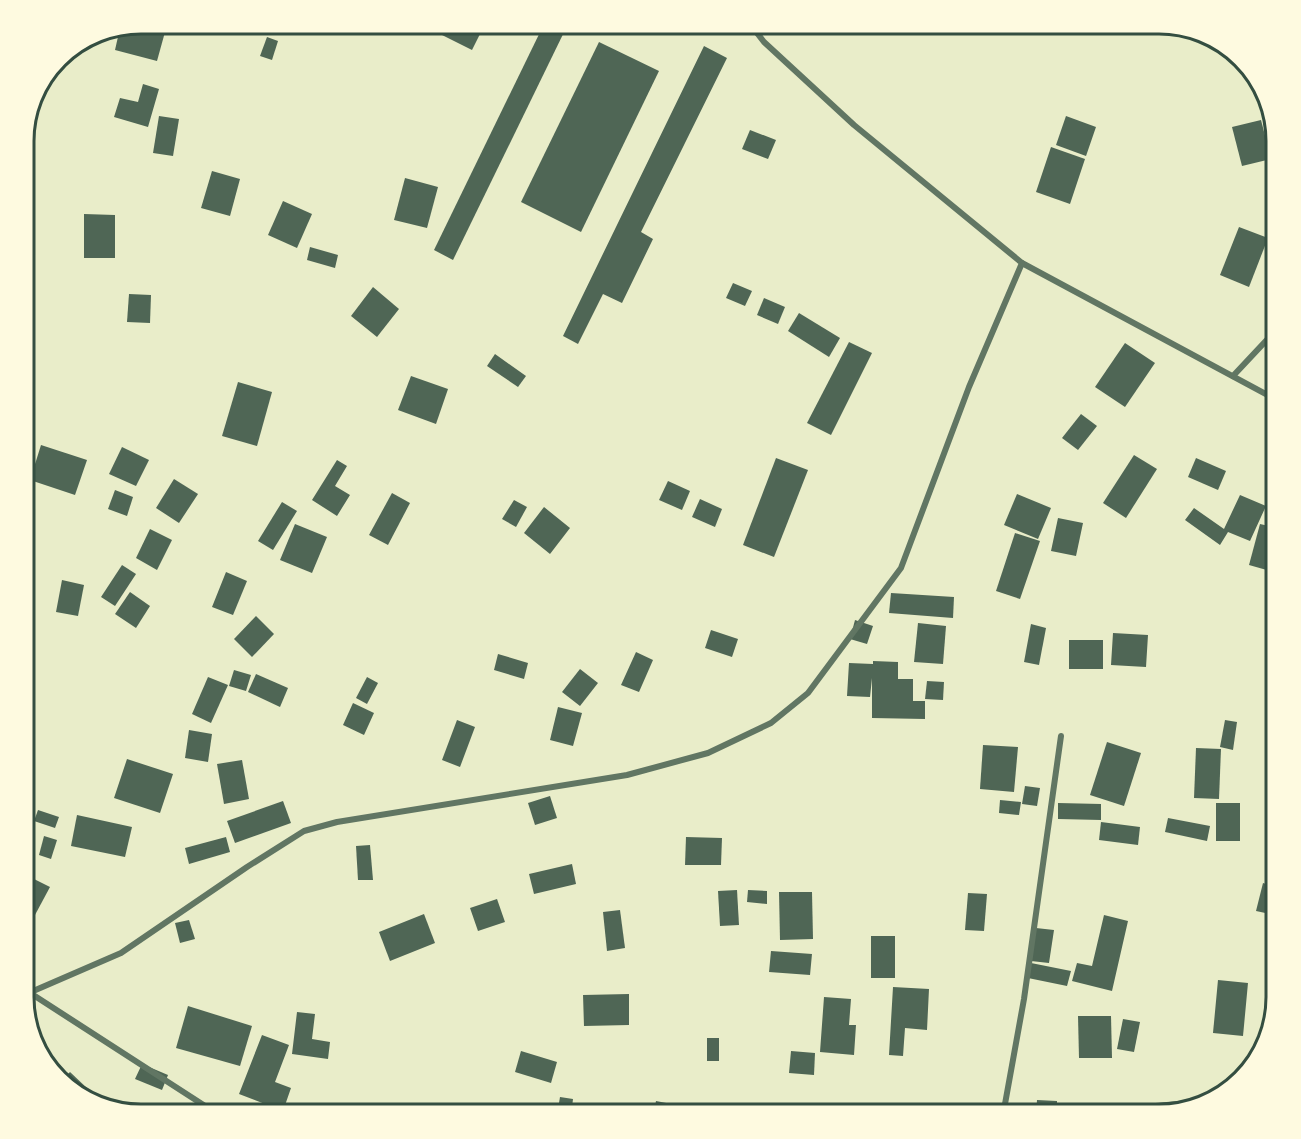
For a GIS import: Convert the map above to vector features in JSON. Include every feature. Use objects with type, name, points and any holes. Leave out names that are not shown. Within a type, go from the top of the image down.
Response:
[{"type":"street","points":[[758,34],[854,125],[1022,263],[1266,394]]},
{"type":"street","points":[[35,988],[121,953],[304,831],[337,822],[627,775],[708,753],[771,723],[808,693],[901,568],[969,387],[1022,263]]},
{"type":"street","points":[[1233,376],[1266,341]]},
{"type":"street","points":[[1005,1104],[1024,999],[1061,736]]},
{"type":"street","points":[[35,998],[202,1104]]},
{"type":"building","points":[[164,35],[157,61],[115,50],[118,38]]},
{"type":"building","points":[[441,35],[480,35],[472,50]]},
{"type":"building","points":[[539,35],[563,35],[453,260],[434,250]]},
{"type":"building","points":[[267,37],[278,41],[272,60],[260,56]]},
{"type":"building","points":[[599,42],[659,71],[581,232],[521,202]]},
{"type":"building","points":[[704,46],[727,58],[641,232],[653,239],[622,303],[603,294],[578,344],[563,336]]},
{"type":"building","points":[[143,84],[159,89],[148,127],[114,117],[120,98],[138,102]]},
{"type":"building","points":[[159,116],[179,119],[173,156],[153,153]]},
{"type":"building","points":[[1066,116],[1096,127],[1086,156],[1056,145]]},
{"type":"building","points":[[1261,120],[1266,140],[1266,160],[1242,166],[1232,127]]},
{"type":"building","points":[[750,130],[776,140],[768,159],[742,149]]},
{"type":"building","points":[[1051,147],[1085,159],[1070,204],[1036,192]]},
{"type":"building","points":[[212,171],[240,179],[230,216],[201,208]]},
{"type":"building","points":[[405,178],[438,187],[427,228],[394,220]]},
{"type":"building","points":[[283,201],[312,214],[297,248],[268,235]]},
{"type":"building","points":[[84,214],[115,215],[115,258],[84,258]]},
{"type":"building","points":[[1239,227],[1266,237],[1266,243],[1249,287],[1220,275]]},
{"type":"building","points":[[310,247],[338,255],[335,268],[307,260]]},
{"type":"building","points":[[733,283],[752,291],[745,306],[726,298]]},
{"type":"building","points":[[373,287],[399,309],[377,337],[351,316]]},
{"type":"building","points":[[129,294],[151,295],[150,323],[127,322]]},
{"type":"building","points":[[764,298],[785,307],[778,324],[757,315]]},
{"type":"building","points":[[799,313],[840,338],[829,357],[788,331]]},
{"type":"building","points":[[849,342],[872,353],[831,435],[807,423]]},
{"type":"building","points":[[1125,343],[1155,363],[1125,407],[1095,387]]},
{"type":"building","points":[[495,354],[526,376],[518,387],[487,366]]},
{"type":"building","points":[[411,376],[448,389],[436,424],[398,410]]},
{"type":"building","points":[[238,382],[272,392],[257,446],[222,436]]},
{"type":"building","points":[[1081,414],[1097,426],[1078,450],[1062,438]]},
{"type":"building","points":[[41,445],[87,460],[75,495],[35,482],[35,464]]},
{"type":"building","points":[[122,447],[149,460],[136,486],[109,474]]},
{"type":"building","points":[[1134,455],[1157,469],[1126,518],[1103,503]]},
{"type":"building","points":[[776,458],[808,470],[774,557],[743,545]]},
{"type":"building","points":[[1196,458],[1226,471],[1218,490],[1188,477]]},
{"type":"building","points":[[337,460],[347,466],[335,486],[350,495],[337,516],[312,500]]},
{"type":"building","points":[[174,479],[198,494],[179,523],[156,508]]},
{"type":"building","points":[[668,481],[690,491],[682,510],[659,500]]},
{"type":"building","points":[[115,490],[133,497],[127,516],[108,509]]},
{"type":"building","points":[[392,493],[410,503],[388,545],[369,535]]},
{"type":"building","points":[[1017,494],[1051,508],[1038,539],[1004,525]]},
{"type":"building","points":[[1240,495],[1266,506],[1250,541],[1228,532],[1220,545],[1185,520],[1194,508],[1224,529]]},
{"type":"building","points":[[700,499],[722,509],[715,527],[692,517]]},
{"type":"building","points":[[514,500],[527,507],[516,527],[502,519]]},
{"type":"building","points":[[282,502],[297,511],[273,550],[258,541]]},
{"type":"building","points":[[544,507],[570,528],[550,554],[524,533]]},
{"type":"building","points":[[1058,518],[1083,523],[1076,556],[1051,551]]},
{"type":"building","points":[[295,524],[327,537],[312,573],[280,560]]},
{"type":"building","points":[[1260,524],[1266,525],[1266,570],[1249,565]]},
{"type":"building","points":[[150,529],[172,540],[157,570],[136,558]]},
{"type":"building","points":[[1015,533],[1040,541],[1020,599],[996,591]]},
{"type":"building","points":[[122,565],[136,574],[115,606],[101,597]]},
{"type":"building","points":[[226,572],[247,581],[233,615],[212,607]]},
{"type":"building","points":[[62,580],[84,585],[78,616],[56,612]]},
{"type":"building","points":[[130,592],[150,606],[136,628],[115,614]]},
{"type":"building","points":[[891,593],[954,597],[953,618],[889,613]]},
{"type":"building","points":[[256,616],[274,634],[252,657],[234,639]]},
{"type":"building","points":[[855,620],[873,626],[867,644],[850,639]]},
{"type":"building","points":[[918,623],[946,626],[943,664],[914,662]]},
{"type":"building","points":[[1031,624],[1046,628],[1039,665],[1024,662]]},
{"type":"building","points":[[711,630],[738,639],[732,657],[705,648]]},
{"type":"building","points":[[1113,633],[1148,635],[1146,667],[1111,665]]},
{"type":"building","points":[[1069,640],[1103,640],[1103,669],[1069,669]]},
{"type":"building","points":[[636,652],[653,660],[639,692],[621,685]]},
{"type":"building","points":[[498,654],[528,663],[524,679],[494,670]]},
{"type":"building","points":[[873,661],[898,662],[898,679],[913,679],[913,701],[925,701],[925,719],[872,718],[872,678],[870,697],[847,696],[849,663],[873,664]]},
{"type":"building","points":[[580,669],[598,683],[580,706],[562,692]]},
{"type":"building","points":[[234,670],[251,675],[246,691],[229,686]]},
{"type":"building","points":[[256,674],[288,688],[280,707],[248,692]]},
{"type":"building","points":[[208,677],[228,685],[211,723],[192,714]]},
{"type":"building","points":[[367,677],[378,683],[367,704],[356,698]]},
{"type":"building","points":[[927,681],[944,682],[943,700],[925,699]]},
{"type":"building","points":[[353,703],[374,713],[364,735],[343,725]]},
{"type":"building","points":[[558,707],[582,713],[573,746],[550,740]]},
{"type":"building","points":[[457,720],[475,727],[460,767],[442,760]]},
{"type":"building","points":[[1225,720],[1237,722],[1233,750],[1220,747]]},
{"type":"building","points":[[189,730],[212,734],[208,762],[185,758]]},
{"type":"building","points":[[1107,742],[1141,753],[1124,806],[1090,795]]},
{"type":"building","points":[[983,745],[1018,747],[1014,792],[980,789]]},
{"type":"building","points":[[1196,748],[1221,749],[1219,799],[1194,798]]},
{"type":"building","points":[[127,759],[173,774],[160,813],[114,798]]},
{"type":"building","points":[[242,760],[249,799],[224,804],[217,764]]},
{"type":"building","points":[[1025,786],[1040,788],[1037,806],[1022,804]]},
{"type":"building","points":[[550,796],[557,818],[535,825],[528,803]]},
{"type":"building","points":[[1000,800],[1021,802],[1019,815],[999,813]]},
{"type":"building","points":[[283,801],[291,823],[235,843],[227,821]]},
{"type":"building","points":[[1058,803],[1101,804],[1101,820],[1058,819]]},
{"type":"building","points":[[1216,803],[1240,803],[1240,841],[1216,841]]},
{"type":"building","points":[[38,810],[59,817],[55,828],[35,821]]},
{"type":"building","points":[[77,815],[132,827],[125,857],[71,846]]},
{"type":"building","points":[[1168,818],[1210,826],[1207,841],[1165,832]]},
{"type":"building","points":[[1101,822],[1140,827],[1138,845],[1099,840]]},
{"type":"building","points":[[44,836],[57,840],[51,859],[39,855]]},
{"type":"building","points":[[226,837],[230,852],[189,864],[185,848]]},
{"type":"building","points":[[686,837],[722,838],[721,865],[685,865]]},
{"type":"building","points":[[370,845],[373,880],[358,880],[356,846]]},
{"type":"building","points":[[572,864],[576,884],[534,894],[529,874]]},
{"type":"building","points":[[35,880],[50,887],[35,915]]},
{"type":"building","points":[[1263,883],[1266,884],[1266,913],[1256,911]]},
{"type":"building","points":[[737,890],[739,925],[720,926],[718,891]]},
{"type":"building","points":[[748,890],[767,891],[767,904],[747,902]]},
{"type":"building","points":[[779,892],[812,892],[813,939],[780,940]]},
{"type":"building","points":[[968,893],[987,894],[984,931],[965,930]]},
{"type":"building","points":[[497,899],[505,922],[478,931],[470,908]]},
{"type":"building","points":[[620,910],[625,948],[607,951],[603,912]]},
{"type":"building","points":[[424,914],[435,943],[390,961],[379,932]]},
{"type":"building","points":[[1104,915],[1128,921],[1112,991],[1072,981],[1077,963],[1092,966]]},
{"type":"building","points":[[189,920],[195,939],[180,943],[175,923]]},
{"type":"building","points":[[1036,928],[1054,930],[1049,963],[1031,961]]},
{"type":"building","points":[[871,936],[895,936],[895,978],[871,978]]},
{"type":"building","points":[[771,951],[812,954],[810,975],[769,972]]},
{"type":"building","points":[[1031,963],[1071,971],[1067,986],[1028,978]]},
{"type":"building","points":[[1218,980],[1248,983],[1243,1036],[1213,1033]]},
{"type":"building","points":[[893,987],[929,989],[927,1030],[905,1028],[903,1056],[889,1055]]},
{"type":"building","points":[[629,994],[629,1025],[584,1026],[583,995]]},
{"type":"building","points":[[824,997],[851,999],[849,1025],[856,1025],[854,1055],[820,1052]]},
{"type":"building","points":[[188,1006],[252,1026],[240,1066],[176,1048]]},
{"type":"building","points":[[297,1012],[315,1014],[312,1039],[330,1042],[328,1059],[292,1054]]},
{"type":"building","points":[[1078,1016],[1111,1016],[1112,1058],[1079,1058]]},
{"type":"building","points":[[1123,1019],[1140,1022],[1134,1052],[1117,1049]]},
{"type":"building","points":[[262,1035],[289,1045],[275,1082],[291,1088],[285,1104],[265,1104],[239,1094]]},
{"type":"building","points":[[707,1038],[719,1038],[719,1061],[707,1061]]},
{"type":"building","points":[[521,1051],[557,1062],[551,1083],[515,1072]]},
{"type":"building","points":[[791,1051],[815,1053],[814,1075],[789,1073]]},
{"type":"building","points":[[142,1064],[168,1075],[162,1090],[135,1079]]},
{"type":"building","points":[[70,1072],[89,1090],[76,1082],[68,1074]]},
{"type":"building","points":[[560,1097],[573,1099],[572,1104],[559,1104]]},
{"type":"building","points":[[1037,1100],[1057,1101],[1057,1104],[1037,1104]]},
{"type":"building","points":[[656,1101],[671,1104],[655,1104]]}]
